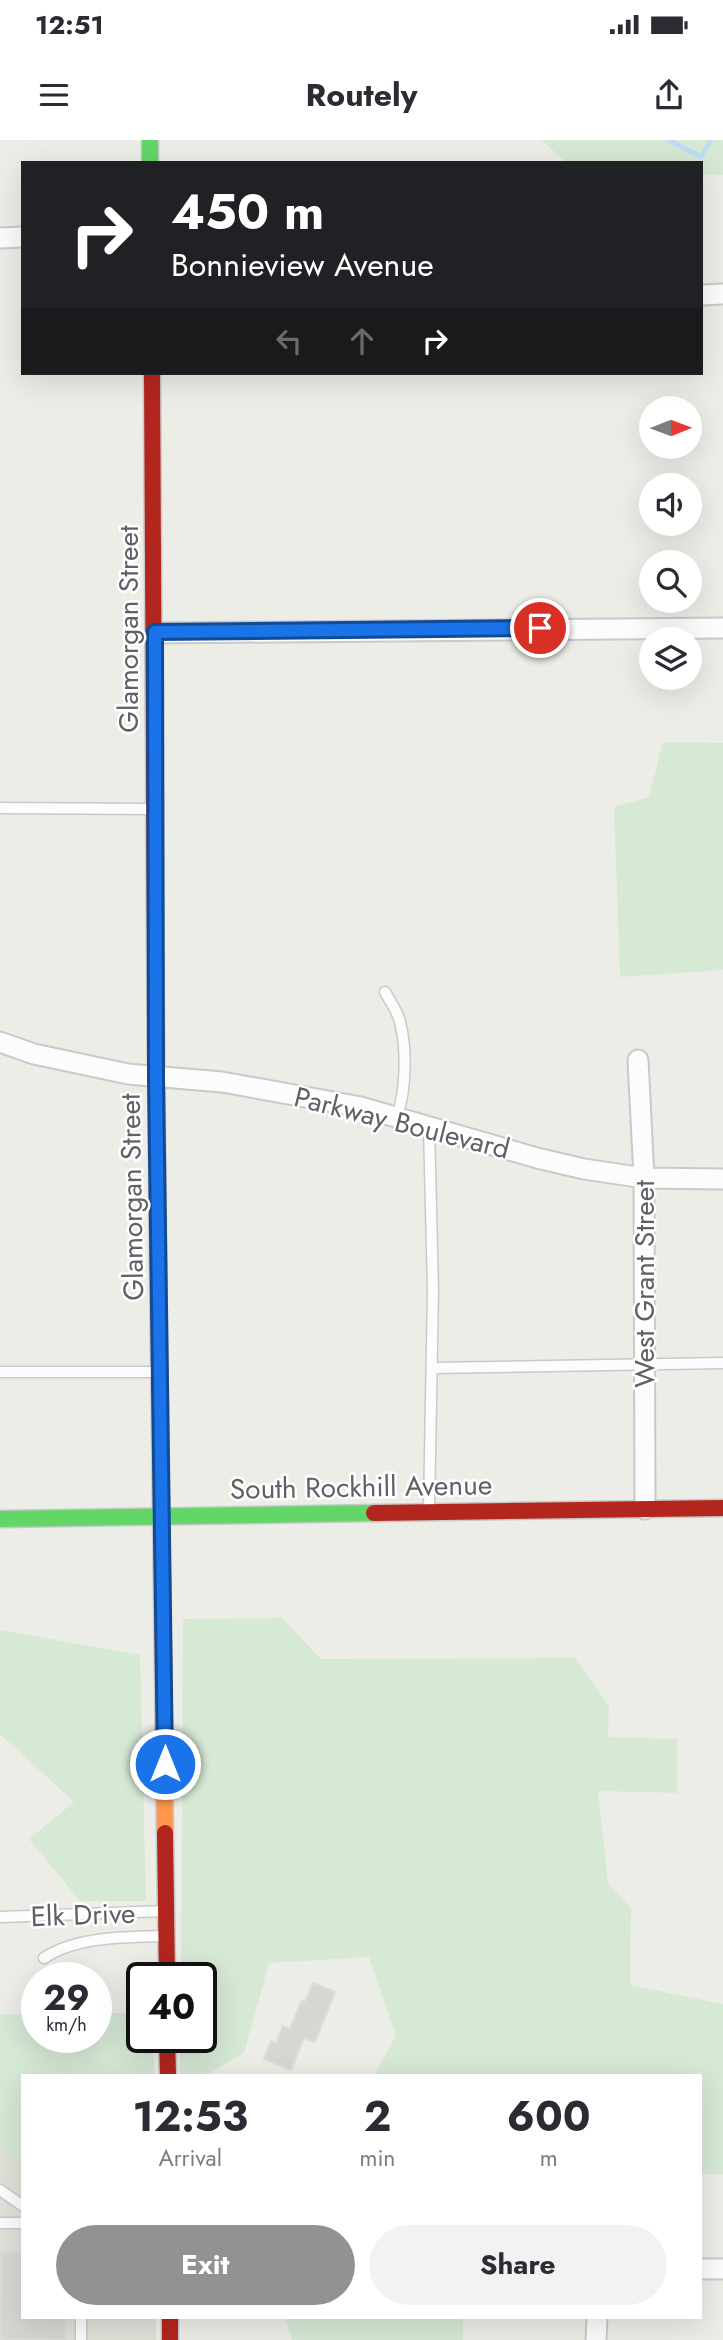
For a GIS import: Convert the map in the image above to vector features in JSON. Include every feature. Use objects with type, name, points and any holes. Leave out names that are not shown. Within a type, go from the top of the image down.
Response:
[{"type":"street","points":[[150,140],[150,161]]},
{"type":"street","points":[[0,237],[21,237]]},
{"type":"street","points":[[703,295],[723,295]]},
{"type":"street","name":"Glamorgan Street","points":[[152,375],[156,1078],[167,1962]]},
{"type":"street","points":[[155,632],[723,628]]},
{"type":"street","name":"Parkway Boulevard","points":[[0,1042],[34,1054],[92,1067],[156,1078],[222,1082],[322,1099],[397,1116],[537,1158],[584,1169],[644,1178],[723,1179]]},
{"type":"street","name":"West Grant Street","points":[[638,1060],[644,1178],[645,1509]]},
{"type":"street","name":"South Rockhill Avenue","points":[[0,1519],[723,1508]]},
{"type":"street","points":[[167,2053],[167,2074]]},
{"type":"street","points":[[702,2270],[723,2269]]},
{"type":"street","points":[[170,2319],[170,2340]]},
{"type":"street","points":[[596,2340],[597,2319]]},
{"type":"lane","points":[[0,808],[156,809]]},
{"type":"lane","points":[[385,992],[400,1021],[404,1055],[403,1101],[397,1116]]},
{"type":"lane","points":[[429,1126],[433,1290],[429,1512]]},
{"type":"lane","points":[[432,1368],[723,1363]]},
{"type":"lane","points":[[0,1372],[161,1372]]},
{"type":"lane","name":"Elk Drive","points":[[0,1917],[166,1911]]},
{"type":"lane","points":[[44,1958],[55,1951],[86,1942],[166,1936]]},
{"type":"lane","points":[[0,2190],[21,2205]]},
{"type":"lane","points":[[0,2223],[21,2223]]},
{"type":"lane","points":[[81,2319],[81,2340]]},
{"type":"shaded area","points":[[112,2013],[126,2013],[126,2053],[147,2053],[154,2074],[21,2074],[21,2319],[156,2319],[156,2340],[0,2340],[0,2014],[21,2014],[21,2053],[112,2053]]},
{"type":"green space","points":[[541,140],[723,140],[723,175],[703,174],[703,161],[565,161]]},
{"type":"green space","points":[[663,742],[723,743],[723,970],[620,977],[614,807],[649,797]]},
{"type":"green space","points":[[282,1618],[321,1659],[575,1658],[609,1706],[608,1737],[677,1739],[677,1793],[598,1791],[608,1883],[631,1908],[630,1985],[723,2004],[723,2174],[702,2174],[702,2074],[375,2074],[396,2036],[369,1957],[269,1963],[244,2053],[208,2074],[180,2074],[180,2053],[217,2053],[217,1962],[181,1962],[183,1619]]},
{"type":"green space","points":[[0,1630],[140,1655],[146,1901],[80,1901],[29,1839],[74,1802],[0,1734]]},
{"type":"green space","points":[[112,2013],[126,2013],[126,2053],[153,2053],[154,2074],[21,2074],[21,2165],[0,2149],[0,2014],[21,2014],[21,2053],[112,2053]]},
{"type":"green space","points":[[286,2319],[463,2319],[463,2340],[292,2340]]},
{"type":"building","points":[[313,1983],[335,1992],[315,2042],[304,2038],[291,2070],[264,2059],[271,2041],[276,2043],[283,2026],[290,2029],[302,2000],[305,2002]]},
{"type":"building","points":[[0,2252],[21,2253],[21,2319],[65,2319],[66,2340],[0,2340]]},
{"type":"waterway","points":[[669,140],[701,157],[711,140]]},
{"type":"traffic: fast","points":[[150,140],[150,161]]},
{"type":"traffic: fast","points":[[155,935],[158,1264]]},
{"type":"traffic: fast","points":[[0,1519],[374,1513]]},
{"type":"traffic: slow","points":[[158,1264],[165,1833]]},
{"type":"traffic: jam","points":[[152,375],[155,935]]},
{"type":"traffic: jam","points":[[374,1513],[723,1508]]},
{"type":"traffic: jam","points":[[165,1833],[167,1962]]},
{"type":"traffic: jam","points":[[167,2053],[168,2074]]},
{"type":"traffic: jam","points":[[170,2319],[170,2340]]},
{"type":"route","points":[[165,1764],[156,1078],[155,632],[540,628]]}]
